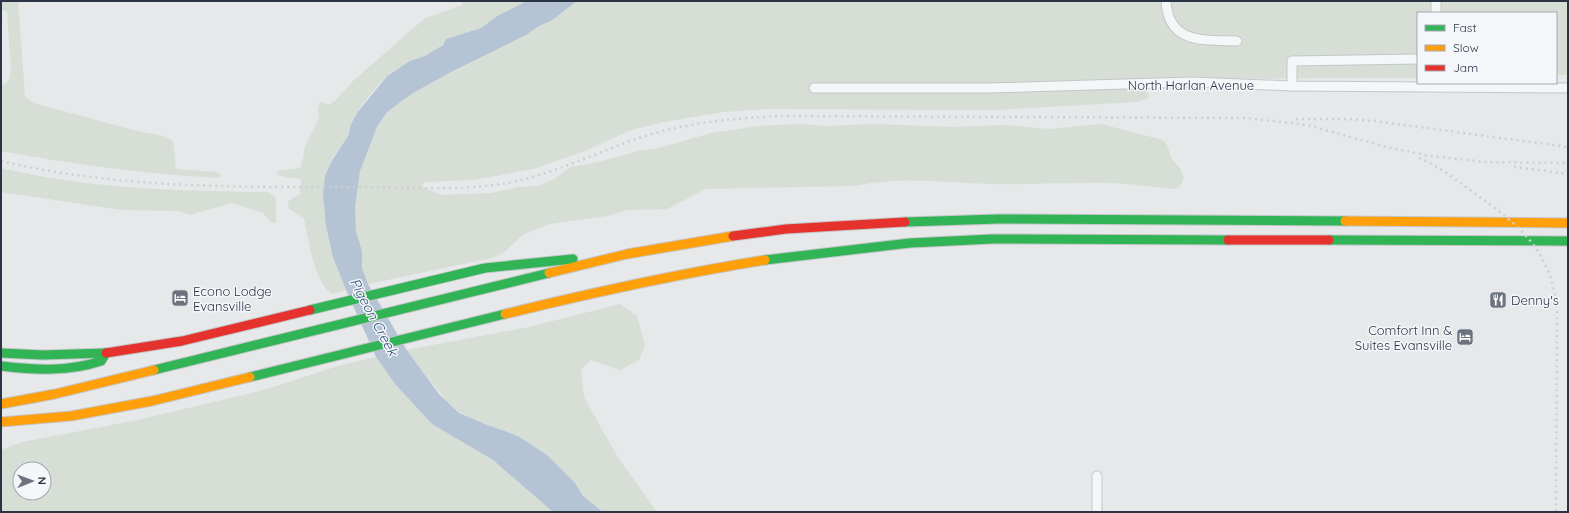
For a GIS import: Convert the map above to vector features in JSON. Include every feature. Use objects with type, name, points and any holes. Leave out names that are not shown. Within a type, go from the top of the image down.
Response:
[{"type":"main road","points":[[1,404],[55,394],[314,332],[627,254],[711,239],[786,229],[907,222],[998,219],[1568,223]]},
{"type":"main road","points":[[9,431],[71,416],[152,401],[602,290],[695,271],[796,255],[910,243],[1036,238],[1568,241]]},
{"type":"main road","points":[[1,353],[43,355],[106,352],[182,341],[401,287],[485,268],[627,254]]},
{"type":"main road","points":[[1,366],[32,369],[68,368],[101,361],[106,352]]},
{"type":"main road","points":[[1,422],[71,416]]},
{"type":"street","points":[[1166,1],[1167,12],[1172,26],[1185,35],[1196,40],[1237,41]]},
{"type":"street","points":[[1436,1],[1436,12]]},
{"type":"street","points":[[1292,86],[1292,61],[1417,59]]},
{"type":"street","name":"North Harlan Avenue","points":[[814,88],[989,88],[1192,82],[1292,86],[1437,85],[1568,88]]},
{"type":"street","points":[[1097,476],[1097,512]]},
{"type":"shaded area","points":[[1,1],[18,1],[25,96],[33,103],[137,131],[163,136],[173,141],[176,169],[217,172],[221,175],[219,178],[109,168],[1,151],[1,86],[9,81],[11,70],[7,12],[1,10]]},
{"type":"shaded area","points":[[464,1],[527,1],[497,16],[481,28],[446,39],[436,50],[394,70],[379,84],[357,112],[346,139],[330,163],[326,179],[324,195],[327,227],[330,243],[346,290],[332,294],[320,279],[316,270],[304,218],[289,209],[288,201],[300,194],[301,180],[280,176],[277,174],[277,171],[301,168],[305,146],[319,119],[318,108],[320,103],[323,102],[328,105],[335,101],[354,80],[424,19],[461,5]]},
{"type":"shaded area","points":[[577,1],[1568,1],[1568,75],[1557,75],[1557,12],[1417,12],[1417,78],[1150,79],[1146,89],[1149,94],[1147,99],[1136,102],[995,110],[767,109],[723,112],[664,122],[631,130],[585,151],[533,169],[474,180],[424,182],[422,187],[442,195],[491,193],[518,187],[539,186],[554,179],[571,167],[598,162],[638,151],[659,148],[711,133],[759,126],[801,124],[826,126],[874,124],[954,127],[1004,125],[1049,129],[1101,124],[1163,140],[1167,145],[1172,160],[1180,168],[1184,178],[1179,188],[1173,189],[1112,183],[990,184],[905,180],[854,186],[706,189],[667,209],[628,210],[607,216],[550,224],[524,234],[503,253],[492,258],[368,284],[362,268],[362,251],[356,231],[355,208],[360,171],[377,127],[387,112],[413,93],[551,21]]},
{"type":"shaded area","points":[[1,168],[34,175],[100,185],[167,190],[268,192],[276,197],[276,222],[272,223],[263,213],[232,203],[190,215],[180,211],[122,210],[1,192]]},
{"type":"shaded area","points":[[620,304],[637,316],[645,346],[639,360],[620,370],[591,360],[581,369],[584,397],[617,456],[657,512],[603,512],[583,496],[575,483],[547,455],[518,436],[475,420],[459,412],[448,403],[406,350],[529,327]]},
{"type":"shaded area","points":[[376,357],[395,384],[432,424],[493,460],[553,512],[1,512],[1,450],[22,442],[133,421],[264,390],[341,365]]},
{"type":"water","name":"Pigeon Creek","points":[[527,1],[577,1],[551,21],[413,93],[387,112],[377,127],[360,171],[355,208],[356,231],[362,251],[362,268],[368,284],[406,349],[439,394],[459,413],[518,436],[547,455],[575,483],[583,496],[603,512],[553,512],[493,460],[432,424],[395,384],[376,357],[333,257],[326,226],[323,195],[325,176],[331,162],[348,136],[351,124],[357,113],[387,76],[410,61],[425,56],[443,45],[446,39],[481,28],[497,16]]},
{"type":"railway","points":[[1,161],[89,177],[134,182],[268,187],[475,187],[513,182],[528,178],[633,140],[670,129],[707,122],[782,116],[1246,118],[1307,125],[1387,147],[1430,156],[1486,162],[1568,163]]},
{"type":"railway","points":[[1296,119],[1348,119],[1374,121],[1568,147]]},
{"type":"railway","points":[[1419,158],[1447,174],[1490,204],[1519,229],[1541,256],[1549,273],[1554,291],[1557,313],[1556,512]]},
{"type":"railway","points":[[1514,167],[1568,174]]},
{"type":"traffic: fast","points":[[905,222],[998,219],[1345,221]]},
{"type":"traffic: fast","points":[[765,260],[910,243],[992,239],[1228,240]]},
{"type":"traffic: fast","points":[[1329,240],[1568,241]]},
{"type":"traffic: fast","points":[[310,310],[485,268],[573,259]]},
{"type":"traffic: fast","points":[[154,370],[549,273]]},
{"type":"traffic: fast","points":[[250,377],[505,314]]},
{"type":"traffic: fast","points":[[1,353],[43,355],[106,353]]},
{"type":"traffic: fast","points":[[1,366],[39,369],[76,367],[101,361],[106,353]]},
{"type":"traffic: slow","points":[[1345,221],[1568,223]]},
{"type":"traffic: slow","points":[[549,273],[627,254],[733,236]]},
{"type":"traffic: slow","points":[[505,314],[634,284],[765,260]]},
{"type":"traffic: slow","points":[[1,404],[55,394],[154,370]]},
{"type":"traffic: slow","points":[[1,422],[71,416],[152,401],[250,377]]},
{"type":"traffic: jam","points":[[733,236],[786,229],[905,222]]},
{"type":"traffic: jam","points":[[1228,240],[1329,240]]},
{"type":"traffic: jam","points":[[106,353],[182,341],[310,310]]},
{"type":"place","name":"Econo Lodge Evansville","points":[[180,298]]},
{"type":"place","name":"Denny's","points":[[1498,300]]},
{"type":"place","name":"Comfort Inn & Suites Evansville","points":[[1465,337]]}]
